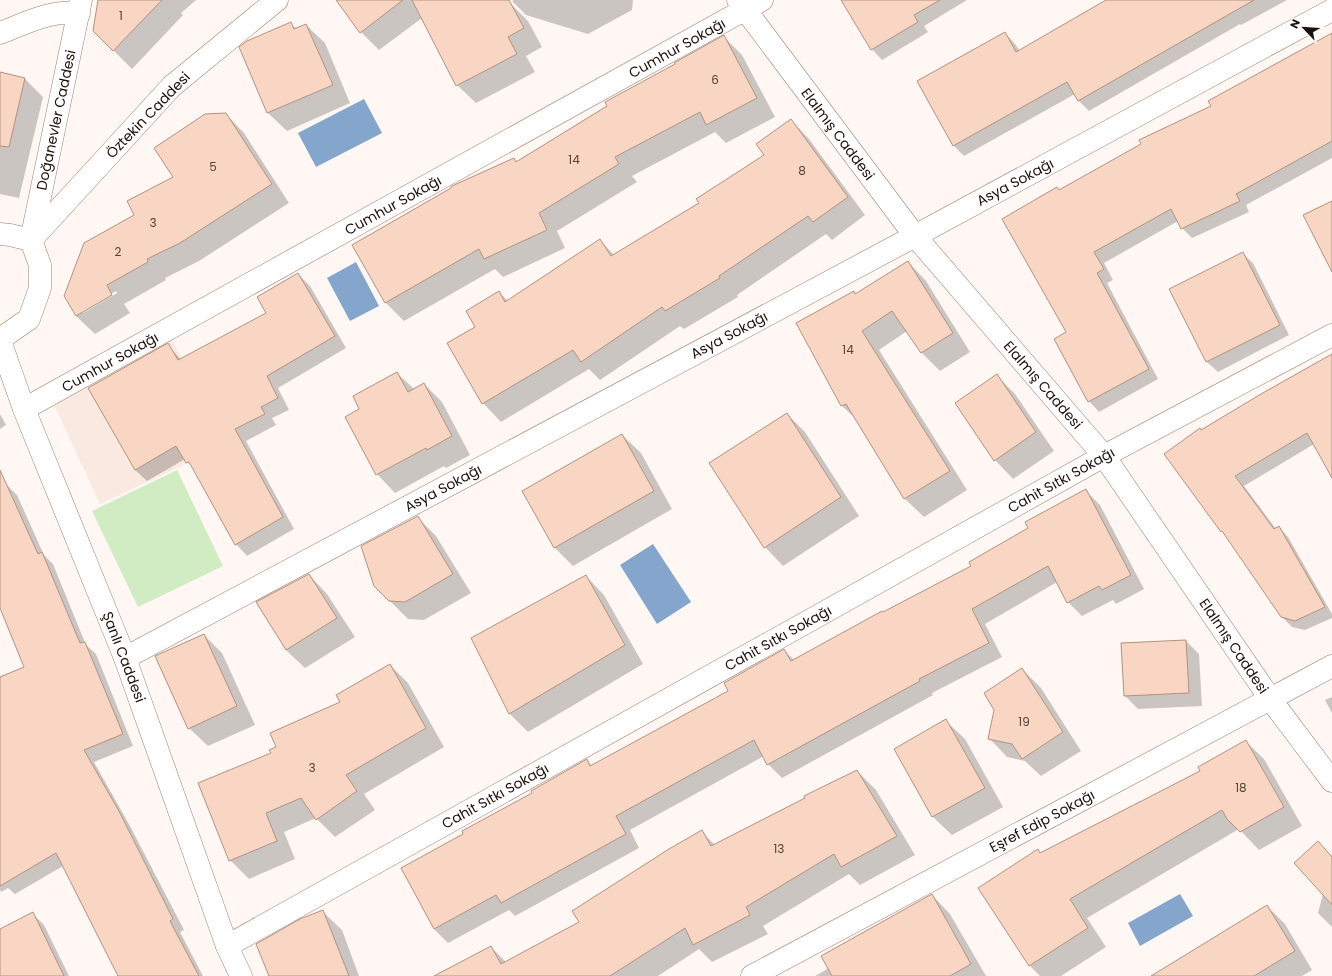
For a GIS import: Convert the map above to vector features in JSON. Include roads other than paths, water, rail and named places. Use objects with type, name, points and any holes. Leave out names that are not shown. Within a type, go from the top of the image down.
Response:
[{"type":"street","name":"Öztekin Caddesi","points":[[31,240],[172,86],[277,0]]},
{"type":"street","name":"Elalmış Caddesi","points":[[748,3],[915,236],[1104,456],[1271,700],[1332,781]]},
{"type":"street","name":"Cumhur Sokağı","points":[[24,409],[748,3]]},
{"type":"street","name":"Doğanevler Caddesi","points":[[31,240],[80,6]]},
{"type":"street","points":[[0,33],[45,15],[68,12],[80,6]]},
{"type":"street","name":"Asya Sokağı","points":[[125,658],[915,236],[1332,10]]},
{"type":"street","points":[[0,234],[10,234],[31,240],[40,264],[40,288],[29,319],[0,340]]},
{"type":"street","name":"Cahit Sıtkı Sokağı","points":[[227,946],[1104,456],[1332,335]]},
{"type":"street","name":"Şanlı Caddesi","points":[[0,340],[24,409],[125,658],[227,946],[241,976]]},
{"type":"street","name":"Eşref Edip Sokağı","points":[[752,976],[1271,700],[1332,666]]},
{"type":"water","points":[[364,99],[382,133],[316,167],[298,133]]},
{"type":"water","points":[[356,262],[379,306],[350,321],[327,278]]},
{"type":"water","points":[[653,544],[691,602],[657,624],[620,565]]},
{"type":"water","points":[[1180,894],[1193,916],[1140,946],[1128,923]]}]
